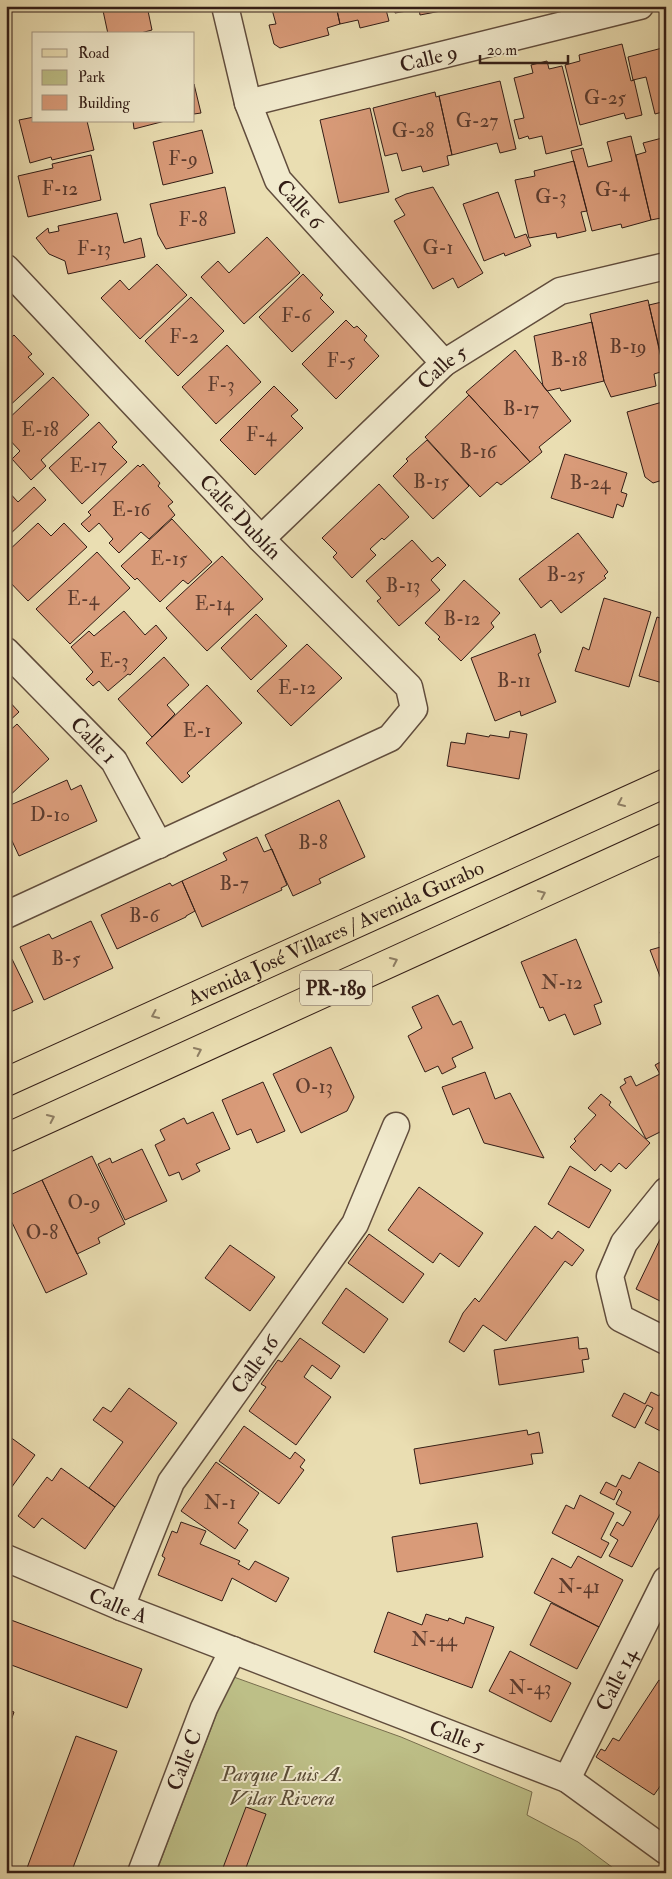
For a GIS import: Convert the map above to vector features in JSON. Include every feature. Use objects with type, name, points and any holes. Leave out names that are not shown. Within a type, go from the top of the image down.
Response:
[{"type":"main road","name":"Avenida José Villares / Avenida Gurabo","points":[[6,1082],[666,782]]},
{"type":"main road","name":"PR-189","points":[[6,1138],[666,837]]},
{"type":"street","name":"Calle 6","points":[[225,6],[248,103],[278,180],[444,363]]},
{"type":"street","name":"Calle 9","points":[[248,103],[640,6]]},
{"type":"street","name":"Calle 5","points":[[261,539],[444,363],[560,290],[666,266]]},
{"type":"street","name":"Calle Dublín","points":[[6,268],[261,539],[409,687],[414,709],[390,738],[159,845]]},
{"type":"street","name":"Calle 1","points":[[6,651],[114,761],[159,845]]},
{"type":"street","points":[[6,915],[159,845]]},
{"type":"street","name":"Calle 16","points":[[121,1607],[170,1482],[355,1224],[396,1126]]},
{"type":"street","points":[[666,1191],[624,1243],[610,1276],[620,1318],[666,1342]]},
{"type":"street","name":"Calle A","points":[[6,1558],[121,1607],[234,1650]]},
{"type":"street","name":"Calle 14","points":[[566,1779],[664,1586]]},
{"type":"street","name":"Calle 5","points":[[234,1650],[566,1779],[666,1851]]},
{"type":"street","name":"Calle C","points":[[142,1873],[204,1708],[234,1650]]},
{"type":"green space","name":"Parque Luis A. Vilar Rivera","points":[[231,1676],[401,1737],[532,1792],[527,1815],[578,1842],[620,1873],[156,1873]]},
{"type":"building","points":[[102,6],[147,6],[152,30],[144,32],[108,32]]},
{"type":"building","points":[[271,6],[336,6],[340,24],[327,28],[329,35],[280,48],[274,44],[269,25],[276,24]]},
{"type":"building","points":[[336,6],[385,6],[389,21],[360,28],[358,20],[340,24]]},
{"type":"building","points":[[394,6],[445,6],[446,10],[420,15],[419,9],[395,13]]},
{"type":"building","points":[[622,44],[631,81],[634,80],[642,115],[626,119],[624,113],[580,125],[565,65],[580,61],[579,55]]},
{"type":"building","points":[[666,47],[666,111],[655,114],[646,77],[633,80],[628,57]]},
{"type":"building","points":[[547,61],[549,69],[562,66],[582,145],[546,154],[542,136],[529,139],[528,136],[519,139],[514,120],[524,118],[514,78],[533,73],[531,65]]},
{"type":"building","points":[[500,81],[516,149],[500,153],[497,143],[452,155],[439,96]]},
{"type":"building","points":[[195,88],[201,113],[195,114]]},
{"type":"building","points":[[435,92],[436,97],[439,96],[452,155],[447,156],[449,165],[423,172],[421,166],[402,171],[397,153],[385,156],[373,108]]},
{"type":"building","points":[[370,108],[389,192],[339,203],[320,120]]},
{"type":"building","points":[[32,117],[32,122],[87,122],[94,150],[52,160],[51,157],[30,163],[19,120]]},
{"type":"building","points":[[133,122],[161,122],[134,129]]},
{"type":"building","points":[[202,130],[213,173],[163,185],[153,142]]},
{"type":"building","points":[[631,136],[651,220],[622,228],[621,224],[592,231],[571,151],[583,148],[588,167],[612,161],[607,142]]},
{"type":"building","points":[[666,137],[666,217],[651,220],[636,155],[646,152],[643,143]]},
{"type":"building","points":[[91,155],[101,200],[28,217],[18,176],[53,168],[52,164]]},
{"type":"building","points":[[574,161],[587,211],[581,212],[586,231],[557,238],[556,233],[529,238],[515,180],[535,176],[534,171]]},
{"type":"building","points":[[225,187],[235,233],[166,249],[158,235],[150,204]]},
{"type":"building","points":[[433,187],[483,273],[458,288],[453,278],[433,289],[394,221],[405,215],[395,199]]},
{"type":"building","points":[[498,192],[515,238],[526,234],[531,246],[505,256],[504,253],[484,261],[463,204]]},
{"type":"building","points":[[117,213],[124,243],[141,238],[145,257],[68,274],[65,261],[49,254],[36,238],[48,228],[49,233],[59,231],[58,226]]},
{"type":"building","points":[[267,237],[300,273],[244,324],[201,277],[218,261],[229,273]]},
{"type":"building","points":[[157,264],[187,295],[140,339],[101,298],[120,280],[129,290]]},
{"type":"building","points":[[303,274],[323,295],[320,298],[334,312],[292,352],[259,317]]},
{"type":"building","points":[[191,297],[224,331],[178,376],[145,341]]},
{"type":"building","points":[[648,300],[664,371],[654,374],[656,386],[611,397],[604,381],[590,314]]},
{"type":"building","points":[[666,301],[666,376],[649,305]]},
{"type":"building","points":[[346,320],[354,328],[357,326],[367,336],[364,340],[379,356],[336,399],[302,364]]},
{"type":"building","points":[[592,322],[604,381],[561,391],[560,388],[547,391],[543,386],[534,336]]},
{"type":"building","points":[[14,335],[32,354],[28,357],[44,374],[6,409],[6,342]]},
{"type":"building","points":[[227,345],[261,382],[216,424],[182,387]]},
{"type":"building","points":[[515,350],[571,421],[539,447],[542,452],[530,462],[466,392]]},
{"type":"building","points":[[53,377],[89,415],[41,460],[46,466],[31,480],[12,459],[20,451],[6,436],[6,421]]},
{"type":"building","points":[[274,386],[298,410],[291,416],[303,428],[255,475],[220,440]]},
{"type":"building","points":[[469,395],[530,462],[501,485],[497,482],[480,497],[425,437]]},
{"type":"building","points":[[666,401],[666,479],[653,483],[645,477],[627,412]]},
{"type":"building","points":[[99,422],[117,442],[112,447],[127,462],[82,504],[49,468]]},
{"type":"building","points":[[427,440],[469,486],[433,519],[393,476],[408,461],[406,459]]},
{"type":"building","points":[[565,454],[627,473],[621,492],[627,494],[623,507],[617,504],[613,518],[551,498]]},
{"type":"building","points":[[143,464],[160,483],[158,486],[173,502],[168,506],[175,515],[149,539],[141,532],[119,553],[109,543],[113,539],[99,523],[89,532],[81,524],[91,515],[88,512],[138,465],[140,467]]},
{"type":"building","points":[[379,484],[409,517],[384,540],[382,538],[370,549],[376,555],[352,578],[333,557],[337,553],[322,538]]},
{"type":"building","points":[[34,487],[46,500],[6,538],[6,489],[18,502]]},
{"type":"building","points":[[172,519],[212,562],[188,584],[183,580],[160,602],[137,578],[135,580],[121,566]]},
{"type":"building","points":[[38,523],[51,536],[64,523],[87,547],[28,601],[6,578],[6,553]]},
{"type":"building","points":[[578,533],[608,572],[604,576],[606,578],[561,613],[551,600],[541,608],[519,579]]},
{"type":"building","points":[[412,540],[432,562],[438,557],[446,565],[431,580],[440,590],[399,626],[377,601],[381,598],[366,581]]},
{"type":"building","points":[[97,552],[130,588],[70,644],[36,609]]},
{"type":"building","points":[[222,556],[263,599],[207,651],[166,608]]},
{"type":"building","points":[[464,580],[500,613],[491,623],[494,627],[461,661],[438,639],[440,637],[425,623]]},
{"type":"building","points":[[604,598],[651,612],[629,687],[575,671],[583,647],[589,650]]},
{"type":"building","points":[[124,611],[145,635],[156,625],[167,638],[130,675],[128,674],[108,691],[99,681],[93,686],[86,679],[93,672],[71,647],[89,631],[94,636]]},
{"type":"building","points":[[256,614],[287,646],[251,680],[221,648]]},
{"type":"building","points":[[657,617],[666,620],[666,684],[639,676]]},
{"type":"building","points":[[535,634],[541,652],[538,654],[556,702],[521,716],[520,711],[495,721],[471,658]]},
{"type":"building","points":[[307,644],[342,678],[291,726],[257,691]]},
{"type":"building","points":[[164,657],[189,685],[167,705],[175,714],[152,737],[118,699]]},
{"type":"building","points":[[207,685],[242,723],[187,773],[190,776],[182,783],[146,743]]},
{"type":"building","points":[[6,698],[19,712],[6,724]]},
{"type":"building","points":[[17,724],[49,759],[6,799],[6,734]]},
{"type":"building","points":[[510,731],[527,734],[519,779],[447,766],[451,742],[465,744],[467,733],[509,738]]},
{"type":"building","points":[[67,780],[71,790],[81,785],[97,821],[19,856],[6,828],[6,807]]},
{"type":"building","points":[[339,800],[365,857],[319,879],[321,883],[293,896],[265,835]]},
{"type":"building","points":[[257,837],[264,852],[272,849],[287,885],[281,888],[282,890],[202,927],[182,881],[227,860],[223,853]]},
{"type":"building","points":[[182,881],[195,911],[117,949],[101,915],[170,883],[172,886]]},
{"type":"building","points":[[91,921],[113,968],[44,1000],[20,947],[49,934],[52,939]]},
{"type":"building","points":[[666,930],[666,977],[661,979],[650,950],[664,946],[660,932]]},
{"type":"building","points":[[576,939],[602,1002],[594,1005],[601,1024],[574,1035],[565,1014],[549,1021],[543,1007],[540,1008],[521,962]]},
{"type":"building","points":[[12,959],[33,1002],[6,1014],[6,962]]},
{"type":"building","points":[[438,995],[453,1025],[461,1021],[473,1048],[452,1058],[456,1067],[442,1074],[438,1066],[425,1072],[408,1036],[422,1028],[412,1007]]},
{"type":"building","points":[[331,1047],[354,1097],[347,1111],[301,1133],[273,1074]]},
{"type":"building","points":[[666,1059],[666,1129],[646,1139],[620,1087],[626,1083],[624,1079],[631,1076],[636,1086],[660,1074],[655,1065]]},
{"type":"building","points":[[485,1072],[495,1099],[510,1093],[544,1158],[484,1143],[469,1108],[453,1115],[442,1087]]},
{"type":"building","points":[[263,1082],[285,1131],[257,1143],[251,1129],[237,1135],[222,1100]]},
{"type":"building","points":[[601,1094],[611,1102],[609,1105],[650,1143],[626,1169],[619,1163],[611,1172],[601,1164],[595,1171],[570,1147],[576,1141],[574,1139],[596,1115],[588,1108]]},
{"type":"building","points":[[213,1112],[230,1149],[196,1164],[200,1171],[182,1180],[179,1172],[169,1176],[155,1145],[165,1140],[160,1130],[184,1118],[187,1124]]},
{"type":"building","points":[[142,1149],[167,1201],[125,1220],[98,1164],[110,1158],[112,1163]]},
{"type":"building","points":[[92,1156],[125,1224],[98,1238],[100,1243],[77,1254],[42,1180]]},
{"type":"building","points":[[570,1166],[611,1190],[589,1228],[548,1204]]},
{"type":"building","points":[[42,1180],[87,1274],[46,1293],[6,1210],[6,1197]]},
{"type":"building","points":[[419,1187],[483,1233],[459,1267],[440,1253],[433,1263],[388,1230]]},
{"type":"building","points":[[535,1226],[552,1239],[558,1231],[584,1250],[572,1266],[565,1261],[506,1341],[483,1325],[464,1352],[449,1342],[463,1313],[475,1298],[479,1302]]},
{"type":"building","points":[[664,1231],[666,1232],[666,1304],[636,1289]]},
{"type":"building","points":[[369,1234],[424,1274],[403,1303],[348,1263]]},
{"type":"building","points":[[230,1245],[275,1277],[250,1311],[205,1278]]},
{"type":"building","points":[[346,1288],[388,1319],[364,1353],[322,1323]]},
{"type":"building","points":[[578,1337],[579,1349],[587,1348],[589,1359],[582,1360],[584,1372],[499,1385],[494,1350]]},
{"type":"building","points":[[300,1338],[340,1366],[331,1379],[312,1365],[304,1377],[331,1397],[296,1445],[249,1411],[266,1387],[261,1384],[278,1360],[282,1362]]},
{"type":"building","points":[[664,1385],[666,1386],[666,1434],[645,1423],[653,1408],[647,1405],[635,1428],[612,1416],[624,1393],[645,1404],[651,1392],[659,1396]]},
{"type":"building","points":[[129,1388],[177,1423],[115,1507],[89,1488],[123,1442],[93,1420],[103,1407],[111,1412]]},
{"type":"building","points":[[244,1426],[290,1459],[295,1452],[305,1460],[300,1467],[304,1470],[279,1504],[219,1461]]},
{"type":"building","points":[[527,1430],[528,1435],[539,1432],[543,1453],[531,1454],[533,1464],[420,1484],[414,1449]]},
{"type":"building","points":[[6,1434],[35,1455],[6,1495]]},
{"type":"building","points":[[216,1462],[259,1493],[238,1523],[248,1530],[235,1549],[181,1511]]},
{"type":"building","points":[[639,1462],[666,1476],[666,1503],[632,1567],[609,1556],[618,1540],[610,1535],[617,1522],[623,1526],[631,1512],[616,1504],[622,1492],[619,1489],[614,1500],[600,1493],[606,1482],[616,1487],[622,1475],[630,1479]]},
{"type":"building","points":[[61,1468],[115,1507],[85,1549],[42,1518],[34,1528],[18,1516],[47,1477],[52,1481]]},
{"type":"building","points":[[580,1495],[614,1513],[601,1539],[609,1543],[601,1558],[552,1533],[566,1505],[574,1509]]},
{"type":"building","points":[[181,1522],[206,1531],[200,1544],[240,1561],[238,1564],[249,1570],[255,1561],[289,1578],[276,1602],[232,1578],[222,1601],[158,1575],[165,1558],[162,1556],[172,1531],[177,1533]]},
{"type":"building","points":[[477,1523],[483,1557],[397,1572],[392,1537]]},
{"type":"building","points":[[578,1556],[623,1580],[599,1627],[534,1593],[552,1558],[571,1568]]},
{"type":"building","points":[[551,1603],[599,1627],[577,1669],[530,1645]]},
{"type":"building","points":[[388,1612],[422,1625],[426,1614],[448,1621],[449,1618],[464,1624],[466,1617],[494,1627],[472,1688],[374,1652]]},
{"type":"building","points":[[11,1620],[142,1669],[127,1708],[6,1663],[6,1631]]},
{"type":"building","points":[[510,1651],[571,1683],[551,1722],[489,1691]]},
{"type":"building","points":[[659,1680],[666,1685],[666,1784],[663,1782],[654,1795],[596,1757],[601,1749],[605,1751],[613,1738],[619,1741]]},
{"type":"building","points":[[6,1709],[14,1712],[6,1735]]},
{"type":"building","points":[[76,1736],[117,1751],[71,1873],[41,1873],[27,1868]]},
{"type":"building","points":[[246,1807],[266,1814],[244,1873],[221,1873]]}]
